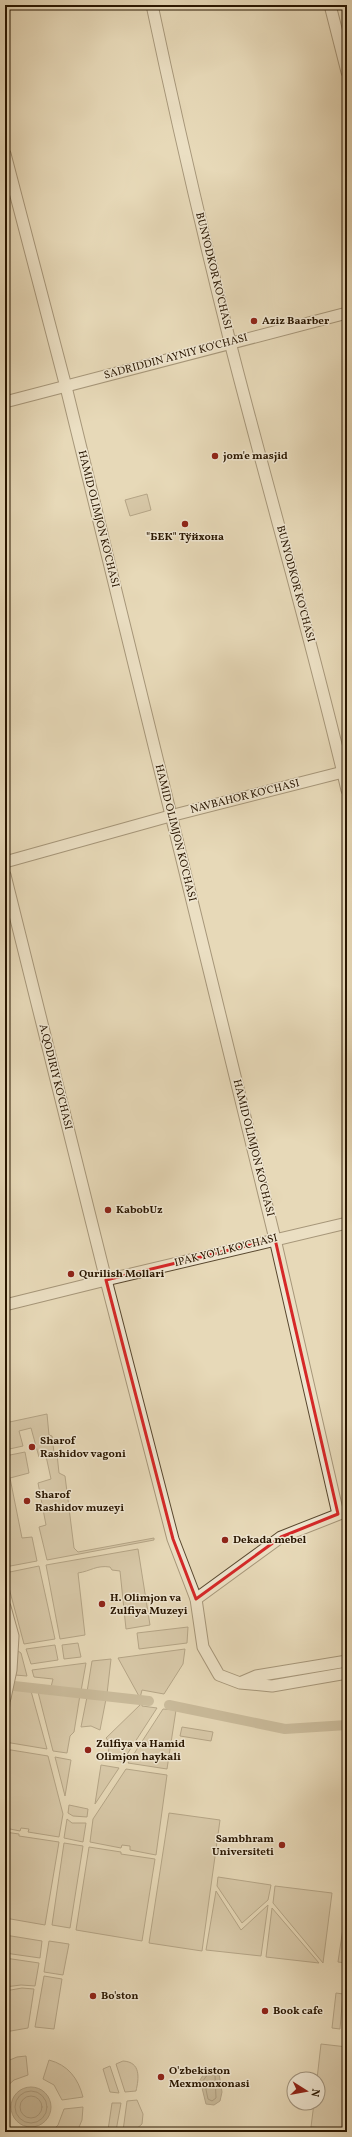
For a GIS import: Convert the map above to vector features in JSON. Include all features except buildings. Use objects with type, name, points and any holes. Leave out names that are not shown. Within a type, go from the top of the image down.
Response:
[{"type":"street","name":"BUNYODKOR KO'CHASI","points":[[152,5],[180,132],[230,342],[345,771],[347,790]]},
{"type":"street","points":[[330,5],[347,72]]},
{"type":"street","name":"HAMID OLIMJON KO'CHASI","points":[[5,154],[66,387],[170,816],[343,1512]]},
{"type":"street","name":"SADRIDDIN AYNIY KO'CHASI","points":[[5,402],[66,387],[230,342],[347,313]]},
{"type":"street","name":"NAVBAHOR KO'CHASI","points":[[5,862],[170,816],[345,771]]},
{"type":"street","name":"A.QODIRIY KO'CHASI","points":[[5,875],[106,1280],[173,1540],[196,1599],[203,1647],[219,1675],[240,1683],[272,1686],[347,1674]]},
{"type":"street","name":"IPAK YO'LI KO'CHASI","points":[[5,1305],[347,1223]]},
{"type":"street","points":[[196,1599],[281,1537],[343,1512]]},
{"type":"street","points":[[5,1607],[12,1636],[11,1670],[5,1695]]},
{"type":"street","points":[[240,1683],[256,1676],[347,1661]]},
{"type":"highlighted area","points":[[275,1239],[338,1514],[281,1537],[196,1599],[173,1539],[106,1280]]},
{"type":"shaded area","points":[[147,494],[151,510],[130,516],[125,500]]},
{"type":"shaded area","points":[[47,1414],[49,1435],[52,1436],[54,1453],[57,1454],[59,1473],[65,1476],[74,1548],[78,1552],[154,1538],[154,1540],[47,1560],[39,1527],[46,1525],[38,1483],[51,1479],[46,1456],[39,1457],[31,1428],[19,1431],[23,1446],[5,1450],[5,1423]]},
{"type":"shaded area","points":[[25,1452],[29,1473],[10,1478],[22,1538],[32,1537],[37,1561],[5,1567],[5,1456]]},
{"type":"shaded area","points":[[138,1549],[150,1625],[126,1629],[120,1571],[112,1570],[110,1567],[97,1567],[78,1573],[85,1635],[60,1639],[46,1565]]},
{"type":"shaded area","points":[[39,1566],[55,1639],[24,1644],[5,1573]]},
{"type":"shaded area","points":[[188,1627],[187,1643],[139,1649],[137,1633]]},
{"type":"shaded area","points":[[78,1643],[81,1657],[64,1659],[62,1645]]},
{"type":"shaded area","points":[[55,1645],[58,1660],[31,1664],[26,1649]]},
{"type":"shaded area","points":[[185,1649],[183,1664],[164,1694],[142,1690],[140,1698],[118,1658]]},
{"type":"shaded area","points":[[18,1651],[21,1653],[27,1676],[15,1675]]},
{"type":"shaded area","points":[[111,1659],[107,1694],[87,1692],[92,1661]]},
{"type":"shaded area","points":[[86,1663],[81,1691],[51,1687],[53,1679],[34,1677],[32,1670]]},
{"type":"shaded area","points":[[12,1689],[31,1691],[47,1749],[5,1742]]},
{"type":"shaded area","points":[[48,1691],[80,1695],[74,1732],[70,1736],[67,1753],[53,1751],[38,1692],[47,1693]]},
{"type":"shaded area","points":[[87,1697],[106,1699],[100,1730],[91,1726],[81,1727]]},
{"type":"shaded area","points":[[142,1703],[142,1706],[157,1708],[122,1762],[107,1759],[110,1743],[106,1738]]},
{"type":"shaded area","points":[[163,1709],[176,1710],[167,1769],[128,1763]]},
{"type":"shaded area","points":[[182,1727],[213,1732],[211,1741],[180,1736]]},
{"type":"shaded area","points":[[5,1749],[48,1756],[63,1814],[59,1837],[28,1832],[29,1829],[21,1828],[20,1831],[5,1828]]},
{"type":"shaded area","points":[[55,1757],[71,1760],[65,1796]]},
{"type":"shaded area","points":[[101,1765],[119,1768],[95,1804]]},
{"type":"shaded area","points":[[126,1769],[167,1775],[156,1855],[130,1850],[130,1846],[122,1845],[121,1848],[90,1842],[93,1819]]},
{"type":"shaded area","points":[[69,1805],[88,1809],[87,1817],[73,1816],[68,1813]]},
{"type":"shaded area","points":[[169,1813],[220,1820],[202,1951],[149,1943]]},
{"type":"shaded area","points":[[67,1819],[72,1823],[86,1823],[83,1842],[64,1838]]},
{"type":"shaded area","points":[[5,1832],[19,1834],[19,1836],[59,1842],[45,1925],[5,1918]]},
{"type":"shaded area","points":[[64,1843],[83,1846],[70,1928],[52,1925]]},
{"type":"shaded area","points":[[89,1847],[155,1859],[142,1941],[76,1930]]},
{"type":"shaded area","points":[[218,1877],[271,1885],[268,1900],[242,1923],[217,1886]]},
{"type":"shaded area","points":[[275,1886],[332,1893],[323,1963],[273,1903]]},
{"type":"shaded area","points":[[216,1891],[241,1930],[268,1905],[261,1956],[206,1950]]},
{"type":"shaded area","points":[[272,1908],[319,1963],[266,1957]]},
{"type":"shaded area","points":[[344,1921],[347,1921],[346,1963],[338,1962]]},
{"type":"shaded area","points":[[5,1935],[42,1941],[40,1958],[5,1953]]},
{"type":"shaded area","points":[[49,1941],[69,1944],[63,1975],[44,1972]]},
{"type":"shaded area","points":[[5,1958],[39,1963],[35,1986],[21,1985],[5,1987]]},
{"type":"shaded area","points":[[44,1976],[62,1979],[54,2029],[35,2027]]},
{"type":"shaded area","points":[[22,1988],[34,1989],[28,2028],[5,2032],[5,1991]]},
{"type":"shaded area","points":[[336,1993],[343,1994],[340,2029],[332,2028]]},
{"type":"shaded area","points":[[321,2044],[347,2047],[347,2130],[311,2127],[313,2111],[326,2111],[326,2071],[318,2071]]},
{"type":"shaded area","points":[[26,2056],[28,2075],[14,2080],[5,2088],[5,2062],[17,2057]]},
{"type":"shaded area","points":[[49,2060],[62,2065],[71,2073],[81,2090],[83,2097],[62,2100],[54,2085],[43,2079]]},
{"type":"shaded area","points":[[123,2061],[133,2064],[136,2068],[138,2081],[136,2091],[125,2092],[116,2064]]},
{"type":"shaded area","points":[[110,2066],[119,2093],[110,2092],[103,2069]]},
{"type":"shaded area","points":[[137,2100],[143,2114],[142,2124],[134,2131],[123,2131],[127,2101]]},
{"type":"shaded area","points":[[112,2103],[121,2103],[116,2131],[108,2130]]},
{"type":"shaded area","points":[[83,2107],[82,2120],[77,2132],[51,2132],[58,2125],[64,2109]]},
{"type":"water","points":[[207,2069],[216,2070],[219,2073],[222,2092],[220,2101],[214,2105],[206,2104],[200,2080]]},
{"type":"water","points":[[31,2087],[39,2089],[45,2093],[49,2099],[51,2107],[49,2115],[45,2121],[39,2125],[31,2127],[23,2125],[17,2121],[13,2115],[11,2107],[13,2099],[17,2093],[23,2089]]},
{"type":"waterway","points":[[5,1685],[149,1701]]},
{"type":"waterway","points":[[169,1705],[285,1729],[347,1725]]},
{"type":"place","name":"Aziz Baarber","points":[[254,321]]},
{"type":"place","name":"jom'e masjid","points":[[215,456]]},
{"type":"place","name":"\"БЕК\" Тўйхона","points":[[185,524]]},
{"type":"place","name":"KabobUz","points":[[108,1210]]},
{"type":"place","name":"Qurilish Mollari","points":[[71,1274]]},
{"type":"place","name":"Sharof Rashidov vagoni","points":[[32,1447]]},
{"type":"place","name":"Sharof Rashidov muzeyi","points":[[27,1501]]},
{"type":"place","name":"Dekada mebel","points":[[225,1540]]},
{"type":"place","name":"H. Olimjon va Zulfiya Muzeyi","points":[[102,1604]]},
{"type":"place","name":"Zulfiya va Hamid Olimjon haykali","points":[[88,1750]]},
{"type":"place","name":"Sambhram Universiteti","points":[[282,1845]]},
{"type":"place","name":"Bo'ston","points":[[93,1996]]},
{"type":"place","name":"Book cafe","points":[[265,2011]]},
{"type":"place","name":"O'zbekiston Mexmonxonasi","points":[[161,2077]]}]
